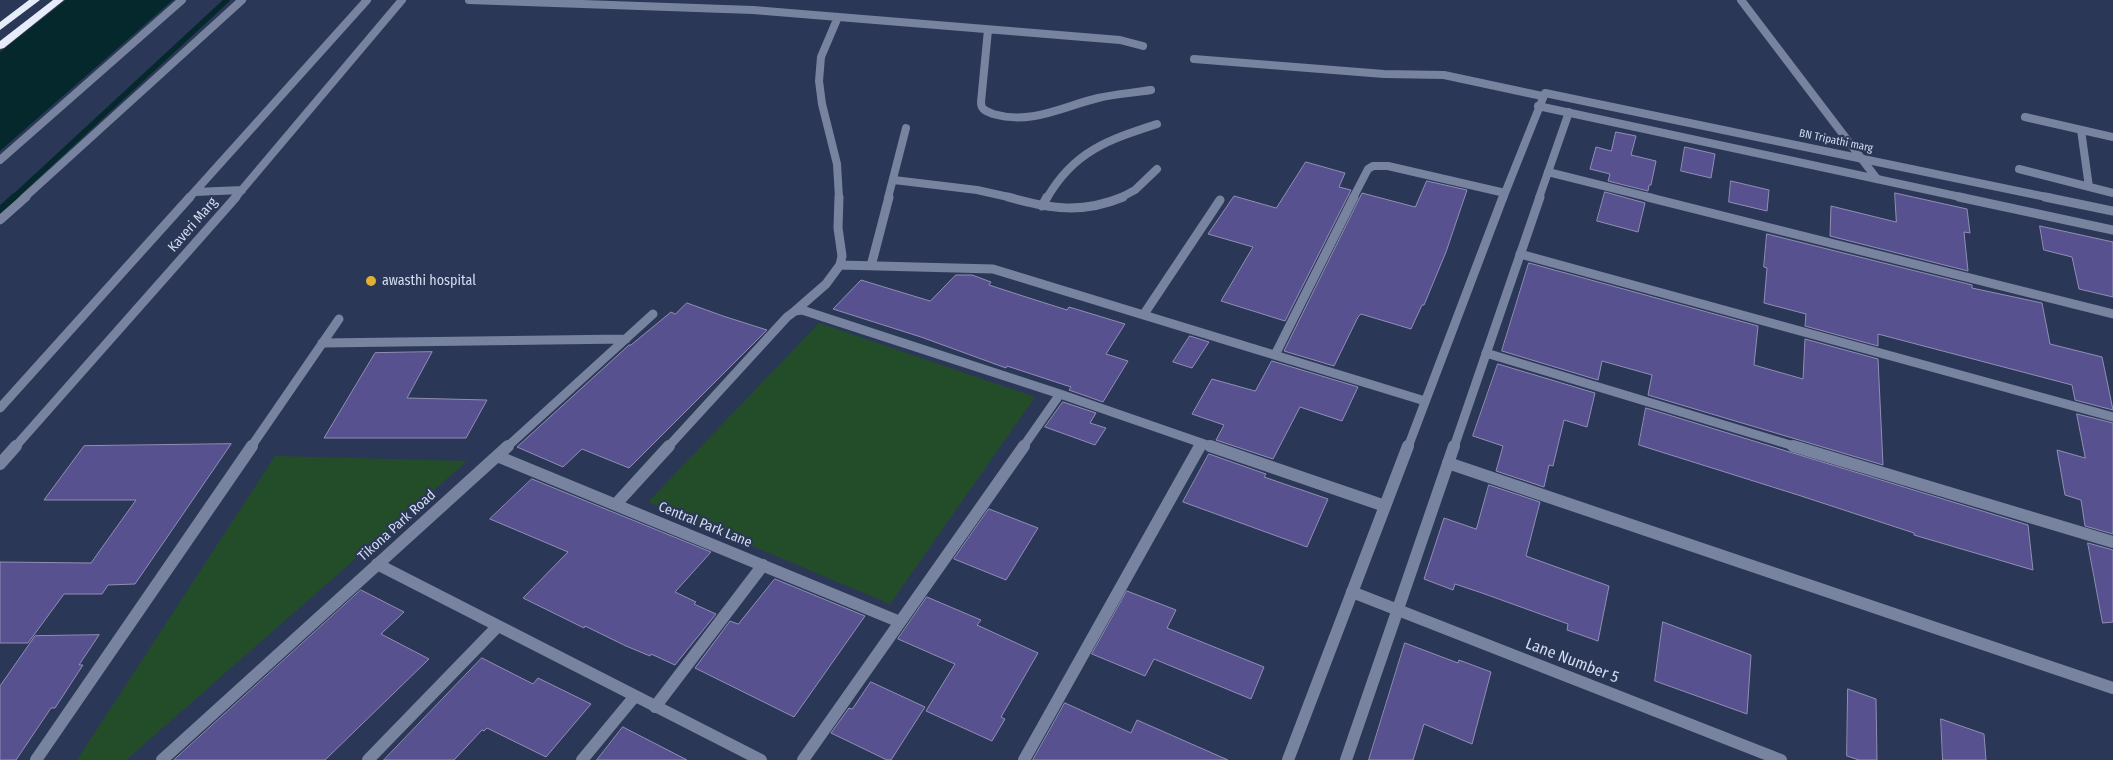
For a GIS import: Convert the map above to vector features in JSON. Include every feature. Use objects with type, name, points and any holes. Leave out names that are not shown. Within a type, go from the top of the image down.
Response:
[{"type":"highway","points":[[0,27],[36,0]]},
{"type":"highway","points":[[0,46],[59,0]]},
{"type":"street","points":[[0,160],[182,0]]},
{"type":"street","points":[[0,220],[242,0]]},
{"type":"street","name":"Kaveri Marg","points":[[0,408],[367,0]]},
{"type":"street","name":"Kaveri Marg","points":[[0,464],[242,190],[402,0]]},
{"type":"street","points":[[469,0],[753,10],[1120,40],[1143,46]]},
{"type":"street","points":[[1741,0],[1843,136],[1878,179]]},
{"type":"street","points":[[616,504],[787,317],[826,284],[840,265],[842,258],[838,226],[840,192],[837,165],[820,91],[818,72],[825,46],[838,18]]},
{"type":"street","points":[[988,30],[981,108],[984,111],[1001,116],[1030,118],[1098,98],[1150,90]]},
{"type":"street","points":[[1194,59],[1384,74],[1444,76],[1540,101],[1569,112],[2113,230]]},
{"type":"street","name":"BN Tripathi marg","points":[[1540,101],[1545,93],[1555,94],[2113,211]]},
{"type":"street","points":[[1288,760],[1540,101]]},
{"type":"street","points":[[1346,760],[1569,112]]},
{"type":"street","points":[[2026,117],[2113,137]]},
{"type":"street","points":[[1042,206],[1061,175],[1080,158],[1115,140],[1157,124]]},
{"type":"street","points":[[871,266],[906,128]]},
{"type":"street","points":[[2081,130],[2089,187]]},
{"type":"street","points":[[1275,355],[1368,169],[1373,166],[1388,166],[1505,193]]},
{"type":"street","points":[[894,180],[989,192],[1042,206],[1065,209],[1117,199],[1131,193],[1149,179],[1157,168]]},
{"type":"street","points":[[2019,169],[2113,193]]},
{"type":"street","points":[[1548,172],[2113,314]]},
{"type":"street","points":[[195,192],[242,190]]},
{"type":"street","points":[[1144,314],[1220,200]]},
{"type":"street","points":[[1520,254],[2113,417]]},
{"type":"street","points":[[840,265],[993,269],[1425,401]]},
{"type":"street","points":[[795,312],[802,310],[814,313],[1060,394],[1384,506]]},
{"type":"street","name":"Tikona Park Road","points":[[162,760],[653,314]]},
{"type":"street","points":[[36,760],[339,319]]},
{"type":"street","points":[[322,343],[626,339]]},
{"type":"street","points":[[1486,353],[2113,542]]},
{"type":"street","points":[[803,760],[1060,394]]},
{"type":"street","points":[[1024,760],[1200,443]]},
{"type":"street","name":"Central Park Lane","points":[[497,456],[900,622]]},
{"type":"street","points":[[1448,463],[2113,688]]},
{"type":"street","points":[[377,564],[761,760]]},
{"type":"street","points":[[655,706],[762,565]]},
{"type":"street","name":"Lane Number 5","points":[[1352,592],[1781,760]]},
{"type":"street","points":[[368,760],[498,626]]},
{"type":"street","points":[[582,760],[636,696]]},
{"type":"green space","points":[[819,323],[1035,397],[890,604],[648,502]]},
{"type":"green space","points":[[275,456],[467,461],[126,760],[77,760]]},
{"type":"shaded area","points":[[66,0],[173,0],[0,151],[0,52]]},
{"type":"building","points":[[1616,132],[1636,136],[1631,155],[1656,161],[1648,191],[1608,181],[1610,174],[1590,169],[1596,147],[1611,151]]},
{"type":"building","points":[[1685,147],[1715,154],[1711,178],[1681,171]]},
{"type":"building","points":[[1306,162],[1345,173],[1339,187],[1351,190],[1285,321],[1221,301],[1253,247],[1208,234],[1234,196],[1276,208]]},
{"type":"building","points":[[1427,181],[1467,190],[1446,252],[1424,305],[1422,305],[1411,329],[1361,314],[1334,366],[1284,351],[1362,193],[1415,207]]},
{"type":"building","points":[[1731,181],[1769,190],[1767,211],[1729,202]]},
{"type":"building","points":[[1605,192],[1645,203],[1638,232],[1597,221]]},
{"type":"building","points":[[1895,193],[1967,209],[1970,233],[1964,232],[1968,271],[1830,236],[1831,206],[1896,222]]},
{"type":"building","points":[[2040,226],[2113,242],[2113,297],[2079,289],[2072,257],[2044,250]]},
{"type":"building","points":[[1767,234],[1972,285],[1972,288],[2042,303],[2050,344],[2102,357],[2113,410],[2075,400],[2072,385],[1878,334],[1878,346],[1805,326],[1806,314],[1764,303],[1767,268],[1764,267]]},
{"type":"building","points":[[1529,263],[1758,326],[1754,365],[1803,379],[1805,339],[1878,359],[1883,465],[1648,395],[1652,375],[1602,361],[1598,380],[1502,351]]},
{"type":"building","points":[[956,275],[972,275],[991,282],[989,285],[1026,297],[1067,310],[1069,307],[1125,324],[1106,354],[1128,361],[1103,402],[1069,390],[1071,387],[1007,366],[1006,368],[921,337],[833,309],[861,280],[930,301]]},
{"type":"building","points":[[687,303],[767,330],[629,468],[582,449],[563,467],[517,447],[629,345],[671,312],[675,314]]},
{"type":"building","points":[[1190,336],[1209,342],[1192,368],[1173,362]]},
{"type":"building","points":[[432,352],[407,398],[487,400],[466,438],[324,438],[375,353]]},
{"type":"building","points":[[1272,361],[1358,387],[1342,421],[1300,407],[1273,459],[1216,440],[1224,425],[1192,414],[1212,379],[1255,391]]},
{"type":"building","points":[[1498,364],[1595,393],[1587,427],[1564,420],[1553,466],[1549,465],[1544,487],[1496,471],[1503,446],[1473,436]]},
{"type":"building","points":[[1063,402],[1096,413],[1090,423],[1106,428],[1095,445],[1045,427]]},
{"type":"building","points":[[1646,408],[2028,525],[2033,570],[1914,535],[1914,533],[1798,495],[1639,445]]},
{"type":"building","points":[[2077,414],[2113,423],[2113,534],[2085,526],[2081,500],[2065,495],[2057,450],[2085,458]]},
{"type":"building","points":[[231,444],[135,584],[108,585],[102,594],[64,594],[28,643],[0,643],[0,562],[91,563],[136,500],[44,500],[84,446]]},
{"type":"building","points":[[1209,454],[1266,474],[1264,477],[1328,499],[1307,547],[1183,502]]},
{"type":"building","points":[[532,479],[711,552],[675,592],[696,602],[694,604],[716,614],[675,665],[651,654],[650,656],[626,646],[585,626],[584,628],[523,598],[568,552],[490,519]]},
{"type":"building","points":[[1489,485],[1540,502],[1526,556],[1609,586],[1598,641],[1567,630],[1568,624],[1482,593],[1455,584],[1453,590],[1424,579],[1444,518],[1476,529]]},
{"type":"building","points":[[989,509],[1038,528],[1006,580],[954,559]]},
{"type":"building","points":[[2088,543],[2113,550],[2113,622],[2103,623]]},
{"type":"building","points":[[775,579],[865,616],[794,717],[695,668],[730,621],[738,624]]},
{"type":"building","points":[[361,590],[404,612],[381,634],[429,659],[325,760],[174,760]]},
{"type":"building","points":[[1127,591],[1176,610],[1167,628],[1264,667],[1251,699],[1154,659],[1145,676],[1092,654]]},
{"type":"building","points":[[927,597],[981,620],[977,625],[1038,653],[1001,717],[1005,719],[992,741],[926,711],[955,664],[898,639]]},
{"type":"building","points":[[1663,622],[1751,655],[1747,714],[1655,681]]},
{"type":"building","points":[[99,635],[79,665],[83,665],[55,708],[51,708],[16,760],[0,760],[0,686],[35,636]]},
{"type":"building","points":[[1405,643],[1458,663],[1459,660],[1491,672],[1472,744],[1424,724],[1413,760],[1369,760]]},
{"type":"building","points":[[482,658],[533,684],[538,678],[591,704],[546,757],[487,728],[484,731],[482,730],[454,760],[384,760]]},
{"type":"building","points":[[871,682],[925,707],[891,760],[887,760],[831,733],[849,708],[852,709]]},
{"type":"building","points":[[1848,689],[1876,699],[1877,760],[1859,760],[1847,756]]},
{"type":"building","points":[[1065,703],[1131,733],[1137,720],[1228,760],[1033,760]]},
{"type":"building","points":[[1941,719],[1984,734],[1986,760],[1943,760]]},
{"type":"building","points":[[623,727],[687,760],[597,760]]},
{"type":"waterway","points":[[13,198],[227,0]]},
{"type":"waterway","points":[[0,210],[14,197]]},
{"type":"place","name":"awasthi hospital","points":[[371,281]]}]
